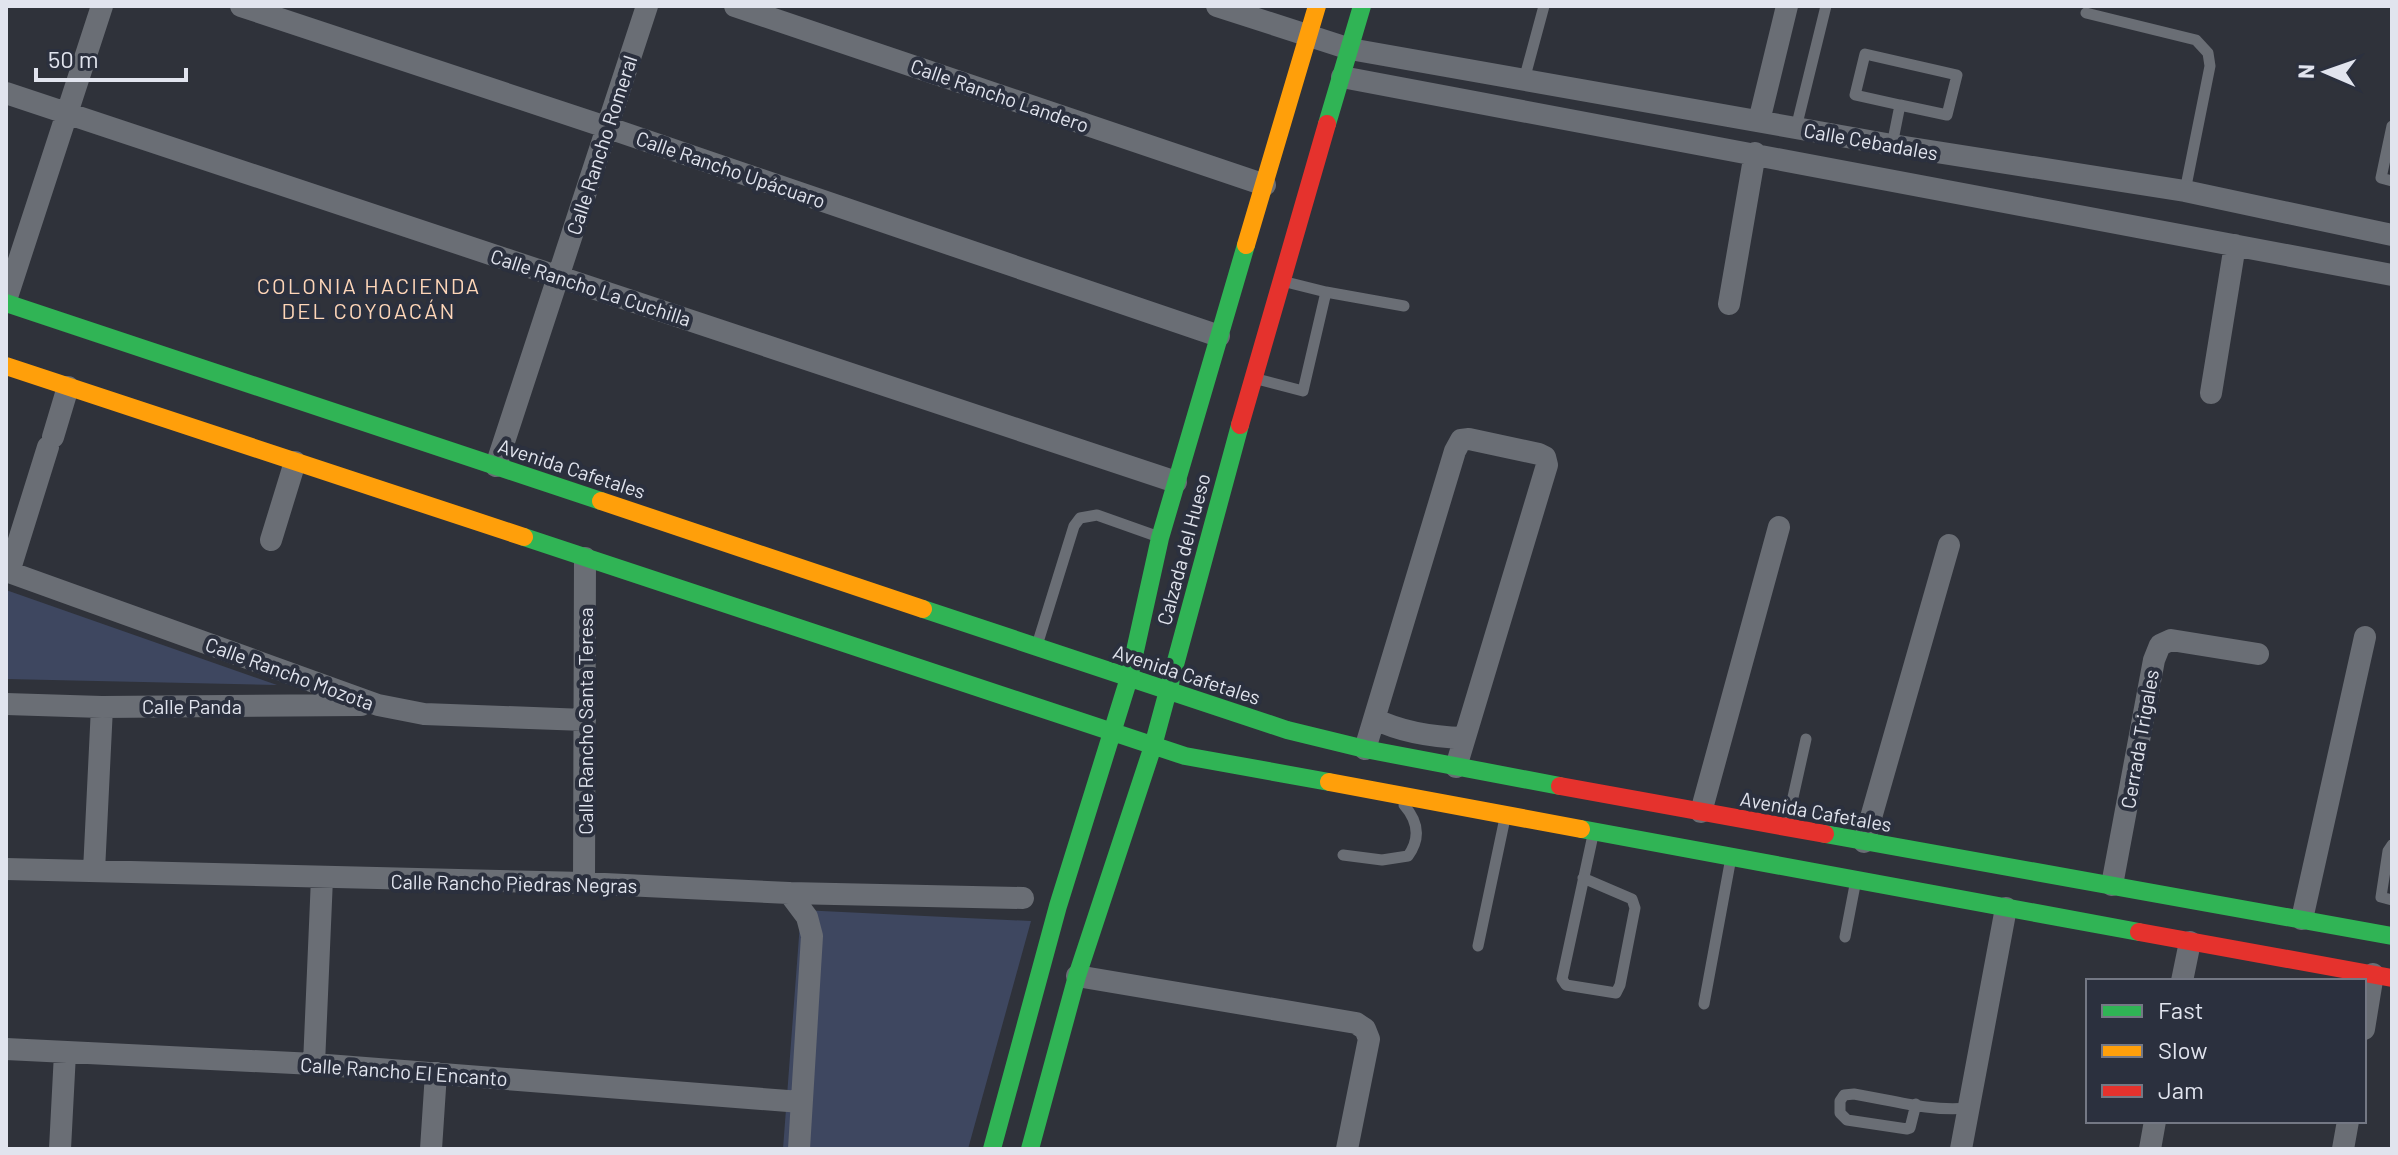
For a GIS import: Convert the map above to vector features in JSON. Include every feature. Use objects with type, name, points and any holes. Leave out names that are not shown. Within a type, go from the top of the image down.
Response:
[{"type":"main road","name":"Calzada del Hueso","points":[[992,1149],[1058,906],[1129,678],[1160,538],[1317,6]]},
{"type":"main road","name":"Calzada del Hueso","points":[[1030,1149],[1077,976],[1153,746],[1253,377],[1362,6]]},
{"type":"main road","name":"Avenida Cafetales","points":[[6,301],[1287,730],[1370,733],[1461,752],[1701,812],[2392,936]]},
{"type":"main road","points":[[6,366],[1185,756],[2383,976]]},
{"type":"street","points":[[6,301],[102,6]]},
{"type":"street","name":"Calle Rancho Upácuaro","points":[[241,6],[1219,336]]},
{"type":"street","name":"Calle Rancho Romeral","points":[[496,466],[647,6]]},
{"type":"street","name":"Calle Rancho Landero","points":[[735,6],[1265,185]]},
{"type":"street","name":"Calle Cebadales","points":[[1217,6],[1350,49],[1892,145],[2185,191],[2392,235]]},
{"type":"street","points":[[1759,121],[1787,6]]},
{"type":"street","points":[[1457,98],[1463,69]]},
{"type":"street","points":[[1342,77],[2392,275]]},
{"type":"street","name":"Calle Rancho La Cuchilla","points":[[6,93],[1176,482]]},
{"type":"street","points":[[1729,304],[1755,153]]},
{"type":"street","points":[[2211,393],[2235,245]]},
{"type":"street","points":[[8,572],[68,387]]},
{"type":"street","points":[[1469,439],[1545,457],[1547,465],[1461,752],[1390,727],[1370,733],[1461,440],[1469,439]]},
{"type":"street","points":[[271,540],[295,462]]},
{"type":"street","points":[[1701,812],[1779,527]]},
{"type":"street","points":[[1864,842],[1949,545]]},
{"type":"street","name":"Calle Rancho Santa Teresa","points":[[584,883],[585,558]]},
{"type":"street","name":"Calle Rancho Mozota","points":[[8,572],[378,705],[424,714],[585,720]]},
{"type":"street","points":[[2302,919],[2365,637]]},
{"type":"street","name":"Cerrada Trigales","points":[[2112,885],[2154,660],[2160,645],[2171,640],[2258,654]]},
{"type":"street","name":"Calle Panda","points":[[6,704],[102,707],[378,705]]},
{"type":"street","points":[[94,871],[102,707]]},
{"type":"street","name":"Calle Rancho Piedras Negras","points":[[6,869],[584,883],[789,893],[1023,898]]},
{"type":"street","points":[[314,1064],[322,878]]},
{"type":"street","points":[[789,893],[807,917],[812,936],[799,1149]]},
{"type":"street","points":[[1961,1149],[2006,908]]},
{"type":"street","points":[[2182,979],[2190,942]]},
{"type":"street","points":[[1077,976],[1356,1023],[1365,1029],[1369,1039],[1347,1149]]},
{"type":"street","points":[[2366,1023],[2383,976]]},
{"type":"street","name":"Calle Rancho El Encanto","points":[[6,1049],[314,1064],[801,1102]]},
{"type":"street","points":[[60,1149],[65,1053]]},
{"type":"street","points":[[431,1149],[436,1073]]},
{"type":"street","points":[[2150,1149],[2155,1123]]},
{"type":"street","points":[[2343,1149],[2348,1123]]},
{"type":"lane","points":[[1524,80],[1544,6]]},
{"type":"lane","points":[[1796,128],[1826,6]]},
{"type":"lane","points":[[2086,13],[2196,40],[2208,53],[2210,66],[2185,191]]},
{"type":"lane","points":[[1865,54],[1957,75],[1947,115],[1900,105],[1855,95],[1865,54]]},
{"type":"lane","points":[[1892,145],[1900,105]]},
{"type":"lane","points":[[2392,126],[2381,178],[2392,181]]},
{"type":"lane","points":[[1281,281],[1404,306]]},
{"type":"lane","points":[[1253,377],[1303,391],[1326,292]]},
{"type":"lane","points":[[1037,647],[1074,526],[1080,518],[1097,515],[1160,538]]},
{"type":"lane","points":[[1786,828],[1806,739]]},
{"type":"lane","points":[[1343,855],[1382,860],[1408,856],[1417,837],[1415,822],[1407,808],[1391,794]]},
{"type":"lane","points":[[1478,946],[1505,815]]},
{"type":"lane","points":[[1583,878],[1632,899],[1635,908],[1616,993],[1566,985],[1562,979],[1583,878],[1594,830]]},
{"type":"lane","points":[[2392,845],[2388,851],[2381,897],[2392,900]]},
{"type":"lane","points":[[1704,1004],[1730,858]]},
{"type":"lane","points":[[1845,937],[1855,881]]},
{"type":"lane","points":[[1916,1104],[1910,1128],[1907,1129],[1847,1120],[1840,1113],[1840,1101],[1844,1095],[1854,1094],[1953,1109],[1968,1108]]},
{"type":"shaded area","points":[[6,590],[277,685],[6,679]]},
{"type":"shaded area","points":[[801,910],[1031,921],[968,1149],[783,1149]]},
{"type":"traffic: fast","points":[[1327,124],[1362,6]]},
{"type":"traffic: fast","points":[[992,1149],[1058,906],[1129,678],[1160,538],[1246,245]]},
{"type":"traffic: fast","points":[[6,303],[601,501]]},
{"type":"traffic: fast","points":[[1030,1149],[1077,976],[1153,746],[1240,425]]},
{"type":"traffic: fast","points":[[524,537],[1185,756],[1329,782]]},
{"type":"traffic: fast","points":[[923,609],[1287,730],[1365,749],[1560,786]]},
{"type":"traffic: fast","points":[[1581,829],[2139,932]]},
{"type":"traffic: fast","points":[[1825,834],[2392,936]]},
{"type":"traffic: slow","points":[[1246,245],[1317,6]]},
{"type":"traffic: slow","points":[[6,366],[524,537]]},
{"type":"traffic: slow","points":[[601,501],[923,609]]},
{"type":"traffic: slow","points":[[1329,782],[1581,829]]},
{"type":"traffic: jam","points":[[1240,425],[1327,124]]},
{"type":"traffic: jam","points":[[1560,786],[1825,834]]},
{"type":"traffic: jam","points":[[2139,932],[2392,978]]},
{"type":"district","name":"COLONIA HACIENDA DEL COYOACÁN","points":[[369,298]]}]
